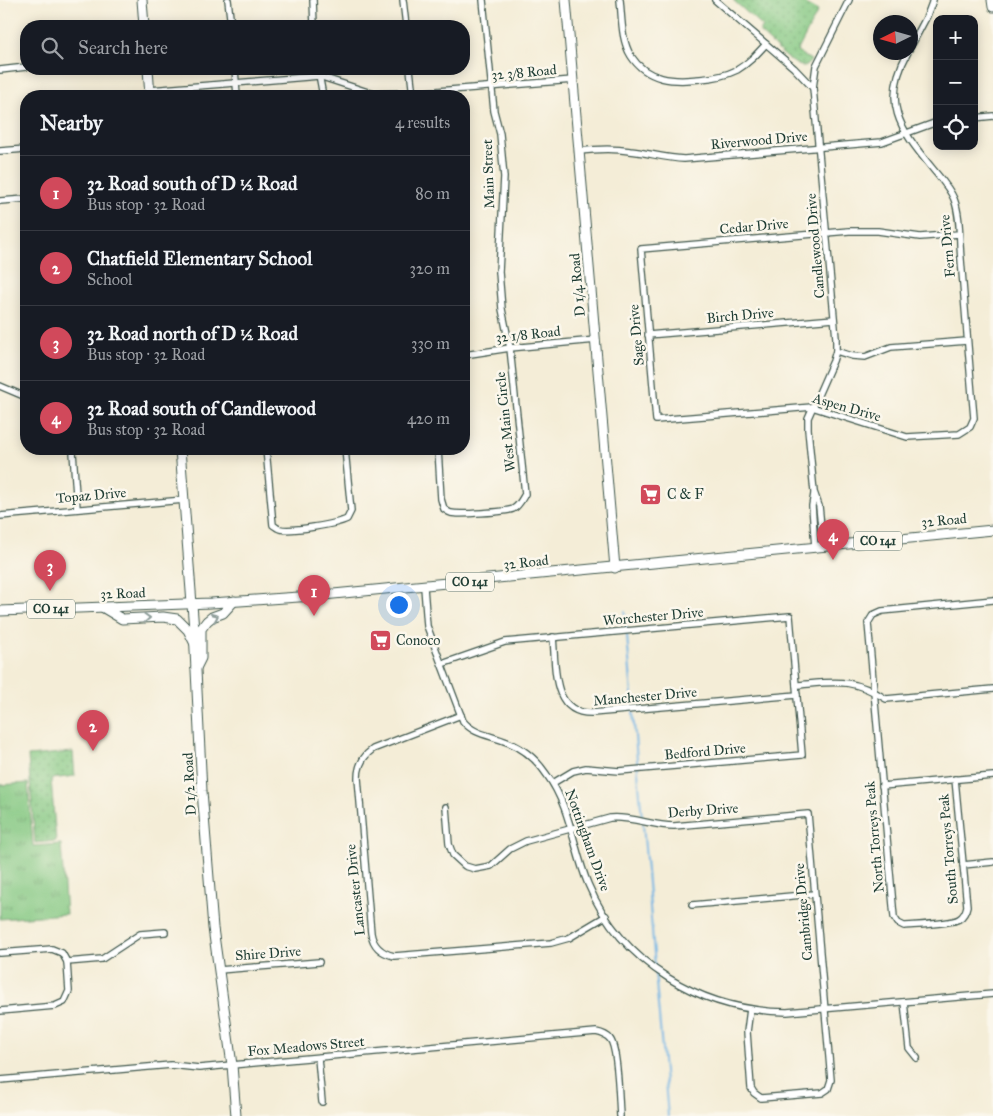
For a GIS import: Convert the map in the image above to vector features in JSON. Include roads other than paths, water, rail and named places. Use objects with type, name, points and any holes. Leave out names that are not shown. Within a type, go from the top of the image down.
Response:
[{"type":"main road","points":[[142,0],[144,20]]},
{"type":"main road","name":"D 1/4 Road","points":[[566,0],[615,568]]},
{"type":"main road","points":[[992,0],[993,7]]},
{"type":"main road","points":[[148,75],[150,90]]},
{"type":"main road","name":"D 1/2 Road","points":[[180,455],[195,644],[202,791],[213,928],[232,1065],[236,1116]]},
{"type":"main road","points":[[979,531],[993,526]]},
{"type":"main road","name":"32 Road","points":[[0,611],[192,604],[424,587],[993,530]]},
{"type":"main road","points":[[979,531],[993,534]]},
{"type":"main road","points":[[196,668],[201,658],[201,630],[212,617],[224,614],[234,601]]},
{"type":"main road","points":[[102,607],[122,619],[177,619],[188,630],[195,644]]},
{"type":"street","points":[[228,0],[230,20]]},
{"type":"street","points":[[313,0],[314,20]]},
{"type":"street","points":[[403,0],[405,20]]},
{"type":"street","name":"Main Street","points":[[483,0],[491,88],[500,134],[504,177],[499,272],[502,308],[510,348]]},
{"type":"street","points":[[620,0],[624,39],[631,56],[646,72],[665,80],[678,81],[725,75],[745,64],[766,44]]},
{"type":"street","points":[[715,0],[814,88]]},
{"type":"street","name":"Candlewood Drive","points":[[819,547],[812,506],[814,492],[808,418],[836,351],[814,88],[816,66],[849,0]]},
{"type":"street","points":[[918,33],[933,0]]},
{"type":"street","name":"Fern Drive","points":[[904,60],[898,72],[894,92],[901,125],[912,145],[944,183],[952,195],[956,207],[974,415],[970,428]]},
{"type":"street","points":[[0,70],[20,68]]},
{"type":"street","points":[[235,75],[237,90]]},
{"type":"street","points":[[411,75],[412,90]]},
{"type":"street","points":[[319,76],[322,90]]},
{"type":"street","name":"32 3/8 Road","points":[[173,90],[236,82],[319,76],[362,90]]},
{"type":"street","name":"32 3/8 Road","points":[[469,90],[573,80]]},
{"type":"street","points":[[978,118],[993,116]]},
{"type":"street","name":"Riverwood Drive","points":[[579,151],[614,149],[670,159],[684,159],[882,142],[933,123]]},
{"type":"street","points":[[0,151],[20,149]]},
{"type":"street","points":[[0,201],[20,200]]},
{"type":"street","name":"Cedar Drive","points":[[641,249],[826,233],[878,231],[920,237],[959,234]]},
{"type":"street","name":"Sage Drive","points":[[641,249],[656,420]]},
{"type":"street","name":"Birch Drive","points":[[648,335],[834,320]]},
{"type":"street","name":"32 1/8 Road","points":[[470,354],[510,348],[596,340]]},
{"type":"street","points":[[836,351],[852,356],[865,357],[891,347],[968,341]]},
{"type":"street","name":"West Main Circle","points":[[438,455],[441,499],[444,508],[451,513],[476,513],[514,509],[521,503],[525,494],[510,348]]},
{"type":"street","points":[[0,386],[20,394]]},
{"type":"street","name":"Aspen Drive","points":[[656,420],[812,407],[907,437],[959,434],[970,428]]},
{"type":"street","points":[[73,455],[78,509]]},
{"type":"street","points":[[267,455],[274,525],[279,529],[340,523],[348,520],[350,511],[345,455]]},
{"type":"street","name":"Topaz Drive","points":[[0,516],[184,500]]},
{"type":"street","name":"Nottingham Drive","points":[[424,587],[427,626],[461,716],[467,725],[475,731],[506,742],[524,751],[538,763],[553,783],[563,803],[588,884],[606,916],[631,948],[669,979],[711,999],[750,1010],[787,1012],[993,994]]},
{"type":"street","name":"North Torreys Peak","points":[[963,916],[954,921],[904,926],[894,918],[868,627],[874,615],[882,611],[993,600]]},
{"type":"street","name":"Worchester Drive","points":[[442,664],[505,642],[790,616],[797,695]]},
{"type":"street","name":"Manchester Drive","points":[[553,637],[559,691],[567,705],[581,713],[592,714],[797,695]]},
{"type":"street","points":[[796,685],[843,682],[856,684],[874,691],[886,699],[993,689]]},
{"type":"street","name":"Bedford Drive","points":[[553,783],[573,772],[586,768],[619,771],[802,755],[797,695]]},
{"type":"street","name":"Lancaster Drive","points":[[461,716],[377,747],[366,755],[359,768],[358,778],[371,933],[376,947],[384,953],[394,956],[551,943],[569,938],[606,916]]},
{"type":"street","points":[[882,786],[993,776]]},
{"type":"street","name":"South Torreys Peak","points":[[955,779],[966,906],[963,916]]},
{"type":"street","name":"Derby Drive","points":[[446,808],[453,854],[465,866],[475,869],[491,866],[510,849],[521,843],[618,817],[631,818],[660,826],[674,826],[808,814]]},
{"type":"street","name":"Cambridge Drive","points":[[750,1010],[747,1032],[752,1088],[756,1096],[761,1098],[826,1091],[830,1086],[831,1080],[808,814]]},
{"type":"street","points":[[963,865],[993,862]]},
{"type":"street","points":[[692,905],[814,894]]},
{"type":"street","points":[[67,962],[102,959],[140,934],[164,932]]},
{"type":"street","points":[[0,953],[52,949],[62,954],[67,962],[69,991],[67,999],[62,1004],[0,1011]]},
{"type":"street","name":"Shire Drive","points":[[219,970],[319,962]]},
{"type":"street","points":[[904,1002],[909,1048],[917,1058]]},
{"type":"street","name":"Fox Meadows Street","points":[[0,1080],[171,1065],[199,1068],[596,1032],[605,1035],[611,1040],[615,1052],[620,1116]]},
{"type":"street","points":[[318,1058],[322,1102]]},
{"type":"waterway","points":[[625,612],[633,707]]},
{"type":"waterway","points":[[633,712],[642,819]]},
{"type":"waterway","points":[[643,824],[655,966]]},
{"type":"waterway","points":[[655,971],[668,1116]]},
{"type":"place","name":"C & F","points":[[651,494]]},
{"type":"place","name":"32 Road south of Candlewood","points":[[833,560]]},
{"type":"place","name":"32 Road north of D ½ Road","points":[[50,591]]},
{"type":"place","name":"32 Road south of D ½ Road","points":[[314,616]]},
{"type":"place","name":"Conoco","points":[[380,640]]},
{"type":"place","name":"Chatfield Elementary School","points":[[93,751]]}]
